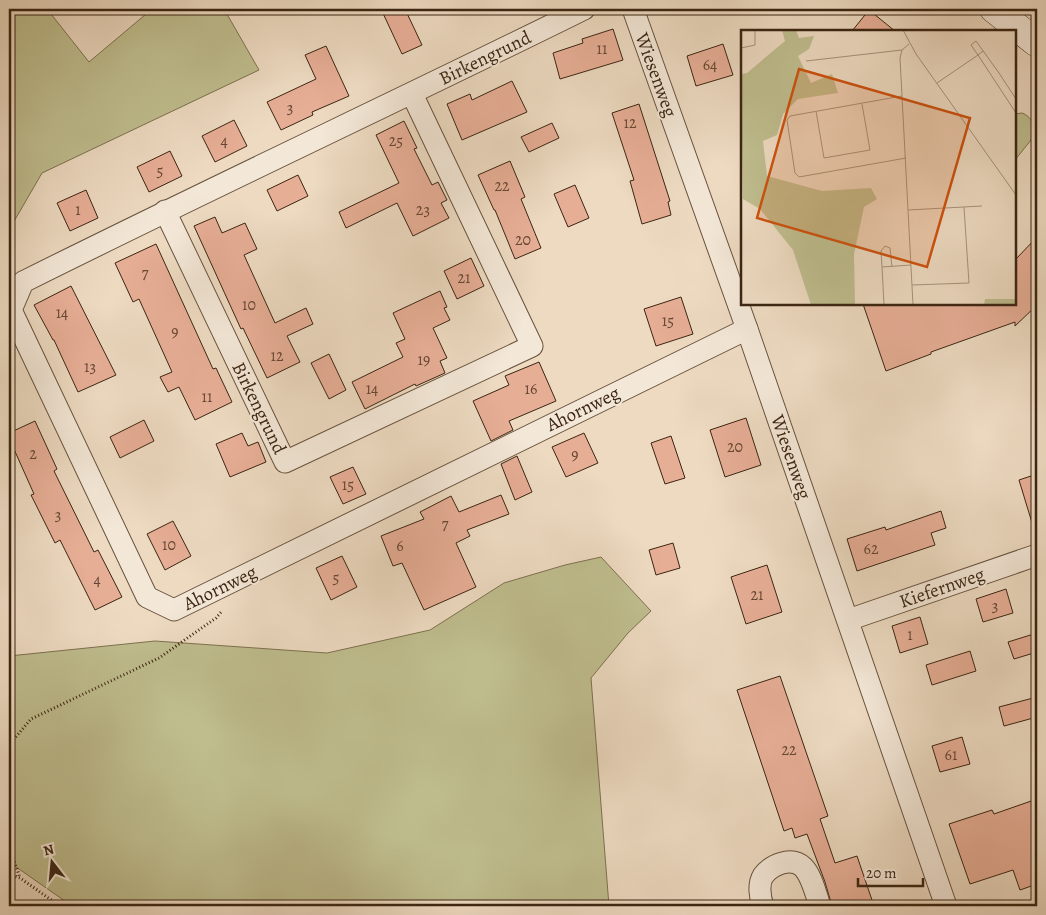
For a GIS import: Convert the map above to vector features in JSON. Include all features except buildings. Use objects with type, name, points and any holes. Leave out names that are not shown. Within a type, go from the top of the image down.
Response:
[{"type":"main road","points":[[994,9],[1037,43]]},
{"type":"street","name":"Birkengrund","points":[[412,94],[532,346],[285,462],[165,211],[412,94],[584,9]]},
{"type":"street","name":"Wiesenweg","points":[[633,9],[848,620],[946,906]]},
{"type":"street","name":"Ahornweg","points":[[165,211],[23,282],[11,310],[146,597],[174,610],[746,329]]},
{"type":"street","name":"Kiefernweg","points":[[848,620],[1037,555]]},
{"type":"street","points":[[763,906],[760,897],[762,878],[774,866],[789,861],[803,867],[811,881],[820,906]]},
{"type":"path","points":[[9,744],[31,719],[159,658],[216,618],[228,604]]},
{"type":"path","points":[[9,845],[20,878]]},
{"type":"path","points":[[9,874],[20,878],[60,906]]},
{"type":"shaded area","points":[[9,9],[47,9],[89,62],[152,9],[224,9],[259,70],[42,173],[9,230]]},
{"type":"shaded area","points":[[1022,113],[1027,116],[1035,130],[1031,140],[1016,159],[1016,114]]},
{"type":"shaded area","points":[[601,557],[651,611],[628,633],[591,678],[609,906],[72,906],[9,862],[9,656],[155,641],[327,653],[430,630],[504,583],[565,565]]}]
